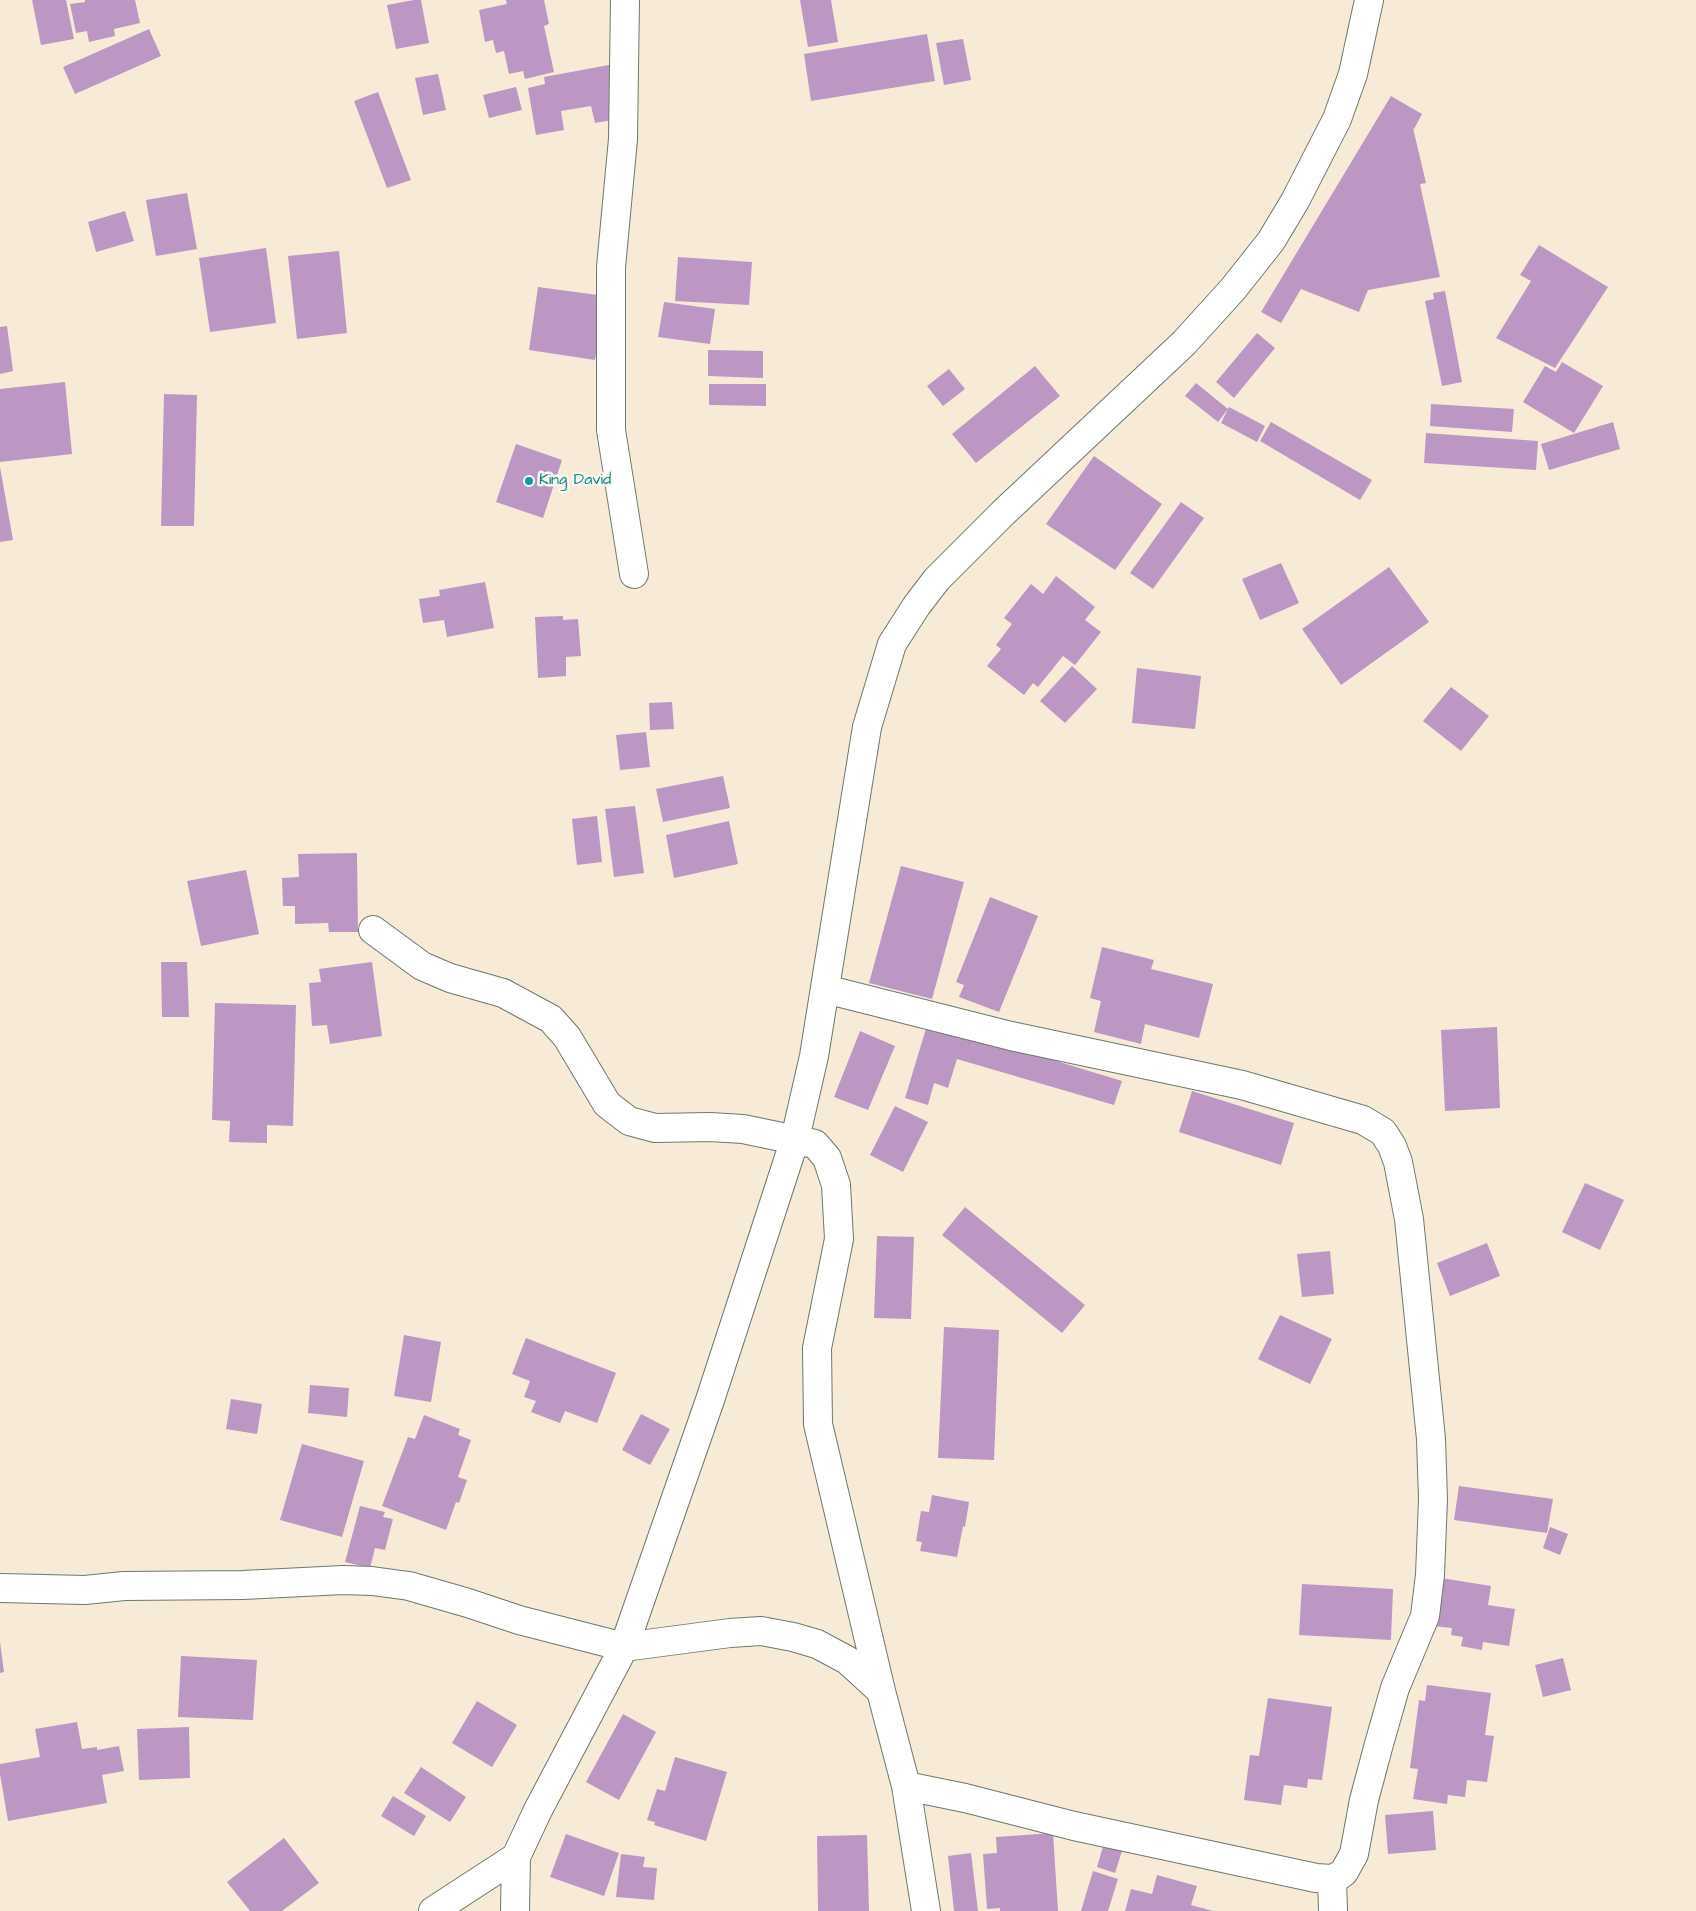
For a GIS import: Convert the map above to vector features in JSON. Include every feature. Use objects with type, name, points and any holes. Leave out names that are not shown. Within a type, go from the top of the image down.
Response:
[{"type":"street","points":[[625,0],[623,139],[611,267],[611,430],[634,574]]},
{"type":"street","points":[[515,1911],[516,1857],[538,1810],[624,1647],[716,1382],[795,1139],[814,1056],[867,727],[892,644],[917,605],[937,579],[1010,506],[1184,343],[1233,289],[1271,241],[1303,187],[1337,119],[1353,74],[1369,0]]},
{"type":"street","points":[[373,930],[422,966],[450,978],[503,993],[551,1019],[567,1037],[607,1104],[629,1121],[655,1128],[710,1126],[743,1129],[815,1144],[827,1158],[836,1185],[839,1239],[817,1348],[818,1424],[881,1691],[906,1786],[926,1911]]},
{"type":"street","points":[[825,988],[1011,1036],[1233,1083],[1363,1120],[1383,1132],[1392,1146],[1398,1162],[1409,1219],[1431,1440],[1430,1575],[1425,1616],[1395,1688],[1364,1800],[1354,1854],[1344,1872],[1332,1879],[1316,1878],[1074,1826],[965,1798],[906,1786]]},
{"type":"street","points":[[0,1588],[85,1590],[124,1586],[243,1585],[343,1580],[372,1581],[409,1586],[468,1602],[519,1620],[624,1647],[730,1633],[761,1631],[794,1637],[817,1644],[847,1660],[881,1691]]},
{"type":"street","points":[[433,1911],[516,1857]]},
{"type":"street","points":[[1332,1879],[1333,1911]]},
{"type":"building","points":[[32,0],[66,0],[74,39],[41,45]]},
{"type":"building","points":[[85,0],[135,0],[140,23],[114,29],[115,36],[89,42],[87,31],[76,33],[70,4],[85,2]]},
{"type":"building","points":[[421,0],[429,43],[396,49],[387,5]]},
{"type":"building","points":[[506,0],[544,0],[549,24],[544,26],[554,72],[525,79],[523,71],[509,74],[504,51],[496,53],[493,40],[485,42],[479,10],[507,4]]},
{"type":"building","points":[[800,0],[831,0],[838,42],[808,47]]},
{"type":"building","points":[[149,29],[161,56],[75,94],[63,67]]},
{"type":"building","points":[[927,34],[935,81],[811,101],[804,54]]},
{"type":"building","points":[[963,39],[971,80],[944,85],[936,43]]},
{"type":"building","points":[[614,64],[624,118],[595,123],[591,106],[561,111],[564,130],[536,135],[528,88],[545,84],[544,77]]},
{"type":"building","points":[[438,74],[446,110],[423,115],[415,78]]},
{"type":"building","points":[[516,87],[522,110],[489,118],[483,95]]},
{"type":"building","points":[[378,92],[411,180],[387,188],[354,101]]},
{"type":"building","points":[[1391,96],[1422,114],[1413,128],[1426,183],[1420,184],[1440,277],[1368,290],[1359,312],[1301,289],[1281,323],[1261,312]]},
{"type":"building","points":[[187,193],[197,249],[156,256],[146,200]]},
{"type":"building","points":[[125,211],[134,241],[96,252],[88,222]]},
{"type":"building","points":[[1539,245],[1608,287],[1555,368],[1496,338],[1531,281],[1520,275]]},
{"type":"building","points":[[266,248],[276,323],[210,332],[199,258]]},
{"type":"building","points":[[339,251],[347,333],[297,339],[288,256]]},
{"type":"building","points":[[678,257],[752,262],[749,305],[675,301]]},
{"type":"building","points":[[538,287],[605,296],[595,360],[529,350]]},
{"type":"building","points":[[1445,291],[1462,382],[1442,386],[1425,301],[1434,299],[1433,293]]},
{"type":"building","points":[[664,302],[715,309],[710,344],[658,337]]},
{"type":"building","points":[[7,326],[13,371],[0,374],[0,327]]},
{"type":"building","points":[[1257,333],[1275,348],[1234,398],[1216,382]]},
{"type":"building","points":[[708,350],[763,351],[763,378],[708,376]]},
{"type":"building","points":[[1562,362],[1603,386],[1574,433],[1523,402],[1545,366],[1556,372]]},
{"type":"building","points":[[1035,366],[1060,396],[976,463],[952,434]]},
{"type":"building","points":[[949,369],[965,389],[943,406],[927,386]]},
{"type":"building","points":[[65,382],[72,454],[0,462],[0,389]]},
{"type":"building","points":[[1196,383],[1228,409],[1218,422],[1185,396]]},
{"type":"building","points":[[709,384],[766,384],[766,406],[709,405]]},
{"type":"building","points":[[164,394],[197,395],[194,526],[161,526]]},
{"type":"building","points":[[1431,404],[1514,409],[1512,432],[1430,426]]},
{"type":"building","points":[[1229,407],[1265,426],[1257,442],[1221,423]]},
{"type":"building","points":[[1271,422],[1372,480],[1360,500],[1260,441]]},
{"type":"building","points":[[1613,422],[1620,449],[1549,470],[1541,444]]},
{"type":"building","points":[[1426,433],[1538,441],[1536,470],[1424,463]]},
{"type":"building","name":"King David","points":[[516,444],[562,460],[543,518],[496,502]]},
{"type":"building","points":[[1094,456],[1162,504],[1115,570],[1046,524]]},
{"type":"building","points":[[0,467],[13,540],[0,542]]},
{"type":"building","points":[[1181,502],[1204,518],[1153,589],[1130,573]]},
{"type":"building","points":[[1281,563],[1299,603],[1260,620],[1242,579]]},
{"type":"building","points":[[1389,567],[1429,622],[1341,685],[1302,629]]},
{"type":"building","points":[[1056,576],[1095,607],[1085,620],[1101,632],[1075,665],[1063,656],[1038,687],[1033,683],[1024,695],[987,666],[1001,649],[996,645],[1012,624],[1004,618],[1031,584],[1043,594]]},
{"type":"building","points":[[485,582],[494,628],[447,637],[444,620],[423,623],[419,599],[440,596],[439,590]]},
{"type":"building","points":[[563,616],[563,620],[578,619],[581,656],[566,657],[566,676],[538,678],[535,617]]},
{"type":"building","points":[[1072,666],[1097,689],[1065,723],[1040,701]]},
{"type":"building","points":[[1137,668],[1201,676],[1195,729],[1132,723]]},
{"type":"building","points":[[1451,687],[1489,716],[1461,751],[1423,721]]},
{"type":"building","points":[[672,702],[674,729],[650,730],[649,703]]},
{"type":"building","points":[[646,732],[650,767],[620,770],[616,735]]},
{"type":"building","points":[[723,776],[730,808],[663,822],[656,789]]},
{"type":"building","points":[[635,806],[644,873],[614,877],[605,809]]},
{"type":"building","points":[[597,816],[602,862],[577,865],[572,819]]},
{"type":"building","points":[[729,821],[738,864],[674,878],[666,835]]},
{"type":"building","points":[[357,853],[358,932],[329,932],[328,923],[295,924],[295,906],[283,906],[282,878],[299,877],[298,854]]},
{"type":"building","points":[[901,866],[964,882],[932,999],[869,983]]},
{"type":"building","points":[[246,870],[259,934],[201,946],[187,881]]},
{"type":"building","points":[[990,897],[1038,916],[999,1012],[959,997],[964,985],[956,982]]},
{"type":"building","points":[[1102,947],[1154,960],[1151,969],[1213,984],[1199,1038],[1145,1024],[1141,1044],[1094,1032],[1101,1001],[1090,998]]},
{"type":"building","points":[[161,962],[187,962],[189,1017],[162,1017]]},
{"type":"building","points":[[372,962],[382,1036],[330,1044],[327,1025],[312,1026],[309,983],[321,982],[319,969]]},
{"type":"building","points":[[215,1003],[296,1005],[293,1126],[267,1125],[267,1143],[229,1142],[230,1121],[212,1120]]},
{"type":"building","points":[[928,1022],[1122,1081],[1114,1105],[957,1059],[948,1088],[934,1083],[928,1105],[905,1098]]},
{"type":"building","points":[[1497,1027],[1500,1108],[1445,1111],[1441,1030]]},
{"type":"building","points":[[860,1031],[895,1046],[868,1110],[834,1097]]},
{"type":"building","points":[[1192,1091],[1294,1123],[1281,1165],[1179,1132]]},
{"type":"building","points":[[895,1106],[928,1122],[903,1172],[870,1155]]},
{"type":"building","points":[[1585,1183],[1624,1200],[1600,1250],[1562,1232]]},
{"type":"building","points":[[965,1207],[1085,1305],[1062,1333],[942,1235]]},
{"type":"building","points":[[877,1236],[914,1237],[911,1319],[874,1318]]},
{"type":"building","points":[[1487,1243],[1500,1276],[1450,1296],[1437,1263]]},
{"type":"building","points":[[1330,1251],[1334,1294],[1302,1297],[1297,1254]]},
{"type":"building","points":[[1280,1315],[1332,1339],[1310,1384],[1258,1359]]},
{"type":"building","points":[[944,1327],[999,1330],[994,1460],[938,1458]]},
{"type":"building","points":[[404,1335],[441,1342],[431,1402],[394,1396]]},
{"type":"building","points":[[526,1338],[616,1373],[597,1423],[565,1411],[560,1423],[531,1412],[536,1401],[524,1397],[530,1381],[512,1374]]},
{"type":"building","points":[[310,1385],[349,1388],[347,1417],[308,1413]]},
{"type":"building","points":[[231,1399],[262,1404],[257,1434],[226,1429]]},
{"type":"building","points":[[641,1414],[670,1429],[650,1465],[622,1450]]},
{"type":"building","points":[[424,1415],[460,1429],[458,1435],[471,1440],[458,1477],[467,1480],[459,1503],[456,1502],[446,1530],[382,1506],[408,1437],[415,1439]]},
{"type":"building","points":[[302,1444],[364,1461],[342,1537],[280,1520]]},
{"type":"building","points":[[1459,1486],[1553,1499],[1547,1533],[1454,1520]]},
{"type":"building","points":[[932,1495],[969,1502],[957,1557],[920,1551],[922,1542],[916,1541],[921,1511],[929,1512]]},
{"type":"building","points":[[360,1506],[385,1512],[383,1517],[393,1519],[385,1550],[375,1548],[370,1568],[345,1562]]},
{"type":"building","points":[[1550,1527],[1568,1534],[1560,1555],[1543,1548]]},
{"type":"building","points":[[1441,1578],[1491,1586],[1488,1605],[1515,1609],[1509,1646],[1483,1642],[1482,1650],[1461,1646],[1463,1637],[1451,1635],[1452,1628],[1433,1626]]},
{"type":"building","points":[[1302,1584],[1393,1589],[1391,1640],[1299,1635]]},
{"type":"building","points":[[0,1642],[4,1672],[0,1673]]},
{"type":"building","points":[[181,1656],[257,1660],[253,1720],[178,1717]]},
{"type":"building","points":[[1563,1658],[1571,1690],[1543,1697],[1535,1665]]},
{"type":"building","points":[[1427,1685],[1491,1693],[1485,1735],[1494,1736],[1487,1782],[1467,1780],[1465,1797],[1448,1795],[1447,1804],[1413,1799],[1418,1769],[1410,1768],[1419,1700],[1425,1701]]},
{"type":"building","points":[[1268,1698],[1332,1707],[1322,1780],[1308,1779],[1307,1788],[1284,1785],[1281,1805],[1244,1800],[1250,1755],[1259,1756]]},
{"type":"building","points":[[477,1701],[517,1725],[492,1767],[452,1743]]},
{"type":"building","points":[[623,1714],[656,1732],[619,1800],[586,1782]]},
{"type":"building","points":[[77,1722],[82,1749],[97,1747],[97,1750],[119,1746],[124,1771],[102,1775],[107,1803],[8,1821],[0,1764],[40,1757],[35,1729]]},
{"type":"building","points":[[189,1727],[190,1778],[139,1780],[137,1729]]},
{"type":"building","points":[[675,1757],[727,1772],[706,1841],[654,1825],[655,1822],[647,1820],[657,1789],[665,1791]]},
{"type":"building","points":[[421,1767],[466,1797],[450,1822],[404,1793]]},
{"type":"building","points":[[393,1796],[426,1816],[414,1836],[381,1816]]},
{"type":"building","points":[[1433,1811],[1436,1850],[1388,1854],[1385,1815]]},
{"type":"building","points":[[1053,1833],[1058,1911],[1000,1911],[1000,1908],[987,1909],[983,1854],[997,1853],[996,1837]]},
{"type":"building","points":[[566,1834],[619,1853],[604,1896],[550,1877]]},
{"type":"building","points":[[867,1835],[869,1911],[818,1911],[817,1836]]},
{"type":"building","points":[[284,1838],[319,1883],[282,1911],[250,1911],[227,1882]]},
{"type":"building","points":[[1104,1843],[1123,1848],[1115,1873],[1097,1867]]},
{"type":"building","points":[[971,1853],[978,1911],[954,1911],[948,1856]]},
{"type":"building","points":[[621,1854],[645,1857],[643,1867],[657,1868],[654,1900],[616,1897]]},
{"type":"building","points":[[1093,1871],[1118,1879],[1108,1911],[1081,1911]]},
{"type":"building","points":[[1157,1875],[1197,1886],[1191,1905],[1213,1911],[1125,1911],[1131,1889],[1152,1894]]},
{"type":"place","name":"King David","points":[[529,481]]}]
